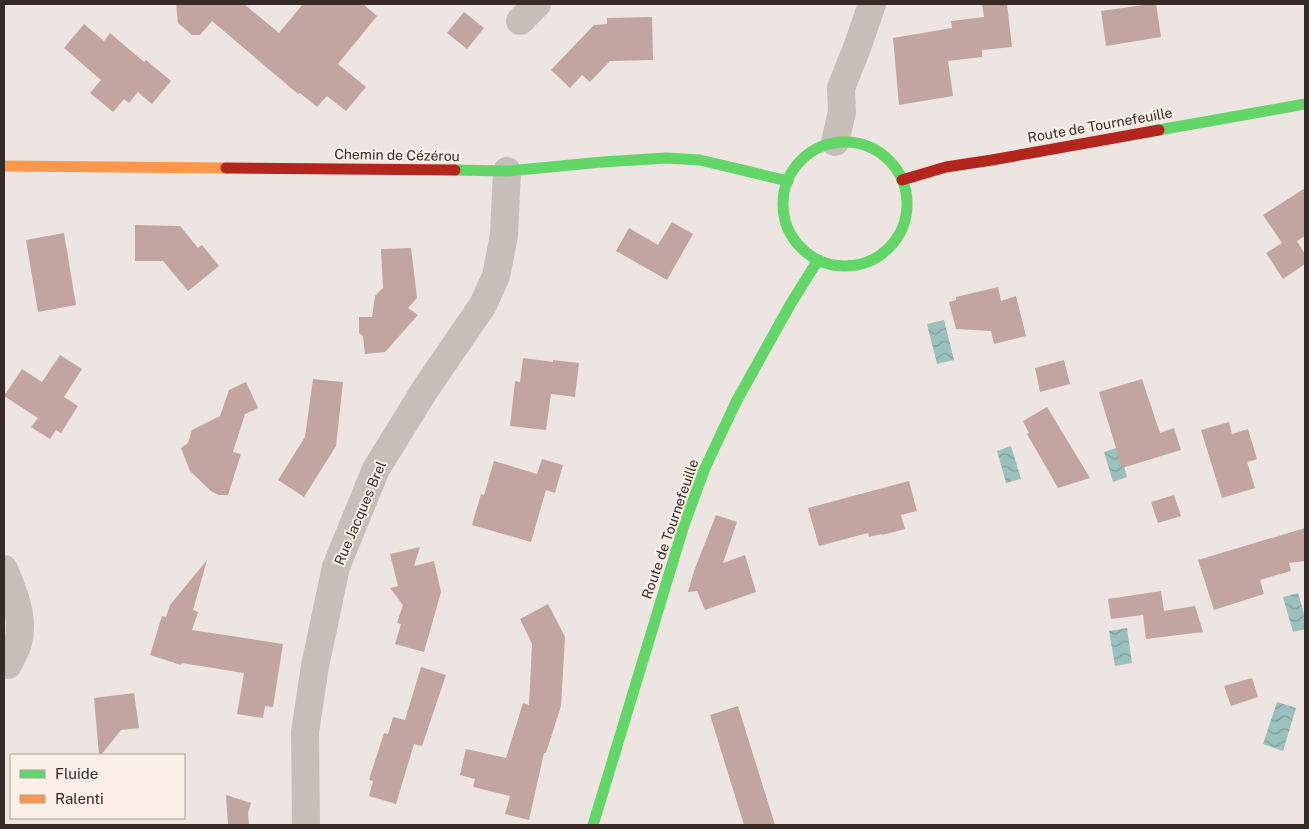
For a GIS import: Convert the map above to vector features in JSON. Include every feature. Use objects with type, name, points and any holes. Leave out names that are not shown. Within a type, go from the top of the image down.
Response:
[{"type":"street","points":[[835,142],[842,112],[841,88],[872,4]]},
{"type":"street","name":"Route de Tournefeuille","points":[[902,180],[946,167],[1305,104]]},
{"type":"street","points":[[835,142],[853,142],[872,148],[888,159],[902,180],[907,205],[904,222],[899,234],[885,251],[875,258],[860,264],[851,266],[834,265],[818,260],[805,252],[793,238],[786,225],[782,202],[791,172],[805,156],[818,148],[835,142]]},
{"type":"street","name":"Chemin de Cézérou","points":[[4,166],[507,171],[666,158],[700,160],[788,181]]},
{"type":"street","name":"Rue Jacques Brel","points":[[306,825],[305,732],[315,666],[336,567],[376,469],[426,388],[483,305],[496,276],[504,235],[507,171]]},
{"type":"street","name":"Route de Tournefeuille","points":[[593,825],[681,535],[705,468],[736,402],[818,260]]},
{"type":"street","points":[[4,569],[14,594],[21,622],[18,644],[8,665]]},
{"type":"water","points":[[944,320],[954,360],[937,364],[927,324]]},
{"type":"water","points":[[1011,446],[1021,479],[1006,483],[997,451]]},
{"type":"water","points":[[1119,447],[1127,477],[1113,482],[1104,452]]},
{"type":"water","points":[[1298,593],[1305,617],[1305,629],[1293,632],[1283,597]]},
{"type":"water","points":[[1127,628],[1132,663],[1115,666],[1109,631]]},
{"type":"water","points":[[1277,702],[1296,708],[1283,751],[1263,744]]},
{"type":"building","points":[[176,4],[244,4],[279,33],[303,4],[363,4],[377,16],[338,64],[366,87],[346,111],[327,96],[317,107],[300,93],[298,94],[212,21],[200,35],[192,35],[178,23]]},
{"type":"building","points":[[982,4],[1007,4],[1012,47],[982,50],[982,57],[948,61],[953,96],[899,105],[893,38],[952,28],[951,21],[984,17]]},
{"type":"building","points":[[1156,4],[1161,37],[1106,46],[1101,11]]},
{"type":"building","points":[[464,12],[484,28],[467,49],[447,33]]},
{"type":"building","points":[[652,17],[653,60],[610,61],[590,82],[582,75],[570,88],[551,70],[594,25],[607,24],[607,18]]},
{"type":"building","points":[[84,24],[104,41],[110,33],[144,62],[146,60],[171,81],[152,104],[138,92],[129,103],[124,99],[113,112],[90,93],[101,80],[64,48]]},
{"type":"building","points":[[1305,188],[1305,236],[1297,241],[1305,254],[1305,264],[1283,279],[1266,253],[1282,243],[1263,215]]},
{"type":"building","points":[[672,222],[693,234],[667,280],[616,251],[629,228],[658,245]]},
{"type":"building","points":[[135,225],[180,226],[198,248],[202,245],[219,266],[188,291],[163,261],[135,261]]},
{"type":"building","points":[[64,233],[76,305],[38,312],[26,240]]},
{"type":"building","points":[[411,248],[417,298],[408,308],[418,315],[385,352],[365,354],[363,336],[359,333],[359,317],[372,317],[375,296],[383,288],[381,249]]},
{"type":"building","points":[[998,287],[1001,301],[1016,296],[1026,336],[994,344],[991,331],[956,329],[949,302],[956,300],[956,297]]},
{"type":"building","points":[[60,355],[82,369],[64,397],[78,406],[61,433],[56,430],[50,439],[31,427],[38,418],[4,396],[22,369],[42,382]]},
{"type":"building","points":[[523,358],[579,363],[575,397],[551,394],[546,430],[510,426],[515,381],[520,382]]},
{"type":"building","points":[[1064,360],[1070,384],[1040,392],[1035,368]]},
{"type":"building","points":[[313,379],[343,382],[336,446],[304,497],[278,480],[305,437]]},
{"type":"building","points":[[1142,379],[1160,433],[1174,428],[1181,450],[1122,468],[1099,392]]},
{"type":"building","points":[[246,382],[258,408],[245,414],[233,452],[241,454],[228,495],[219,495],[212,492],[190,471],[181,448],[188,443],[192,430],[220,416],[229,390]]},
{"type":"building","points":[[1047,407],[1090,478],[1058,488],[1027,434],[1029,433],[1023,421]]},
{"type":"building","points":[[1229,422],[1232,434],[1248,429],[1257,459],[1247,462],[1255,488],[1222,498],[1201,430]]},
{"type":"building","points":[[542,459],[563,465],[555,493],[546,490],[531,542],[472,525],[481,494],[484,495],[494,461],[537,474]]},
{"type":"building","points":[[909,481],[917,511],[901,515],[905,529],[869,537],[868,533],[819,546],[808,508]]},
{"type":"building","points":[[1174,495],[1181,516],[1158,523],[1151,502]]},
{"type":"building","points":[[716,515],[737,522],[723,563],[745,555],[756,592],[705,610],[697,591],[688,592],[694,571]]},
{"type":"building","points":[[1305,528],[1305,561],[1289,563],[1291,571],[1260,580],[1264,594],[1214,610],[1198,560]]},
{"type":"building","points":[[420,547],[414,566],[434,561],[441,592],[424,652],[395,644],[401,624],[397,623],[403,605],[390,588],[398,586],[390,554]]},
{"type":"building","points":[[207,560],[193,610],[198,612],[192,630],[283,644],[273,707],[265,706],[263,718],[237,714],[244,673],[182,663],[181,665],[150,655],[162,616],[166,617],[170,605]]},
{"type":"building","points":[[1161,591],[1164,611],[1195,606],[1203,632],[1146,639],[1143,615],[1111,619],[1108,599]]},
{"type":"building","points":[[548,604],[565,637],[561,706],[546,753],[544,753],[529,820],[505,814],[510,796],[473,787],[475,779],[460,775],[466,749],[506,758],[523,703],[529,705],[532,644],[520,619]]},
{"type":"building","points":[[421,667],[446,675],[422,746],[414,744],[396,804],[369,796],[373,781],[369,780],[384,733],[388,734],[393,717],[405,720]]},
{"type":"building","points":[[1252,678],[1258,697],[1231,706],[1224,686]]},
{"type":"building","points":[[134,693],[139,728],[121,730],[102,754],[99,754],[94,698]]},
{"type":"building","points":[[738,706],[775,825],[744,825],[710,715]]},
{"type":"building","points":[[226,795],[251,803],[248,813],[249,825],[228,825]]},
{"type":"traffic: fast","points":[[1159,130],[1305,104]]},
{"type":"traffic: fast","points":[[845,142],[869,147],[889,160],[902,180],[907,204],[902,228],[889,248],[869,261],[845,266],[821,261],[801,248],[788,228],[783,204],[788,180],[801,160],[821,147],[845,142]]},
{"type":"traffic: fast","points":[[455,170],[507,171],[666,158],[700,160],[788,181]]},
{"type":"traffic: fast","points":[[593,825],[684,525],[705,468],[736,402],[790,305],[818,260]]},
{"type":"traffic: slow","points":[[4,166],[226,168]]},
{"type":"traffic: jam","points":[[902,180],[946,167],[1159,130]]},
{"type":"traffic: jam","points":[[226,168],[455,170]]}]
